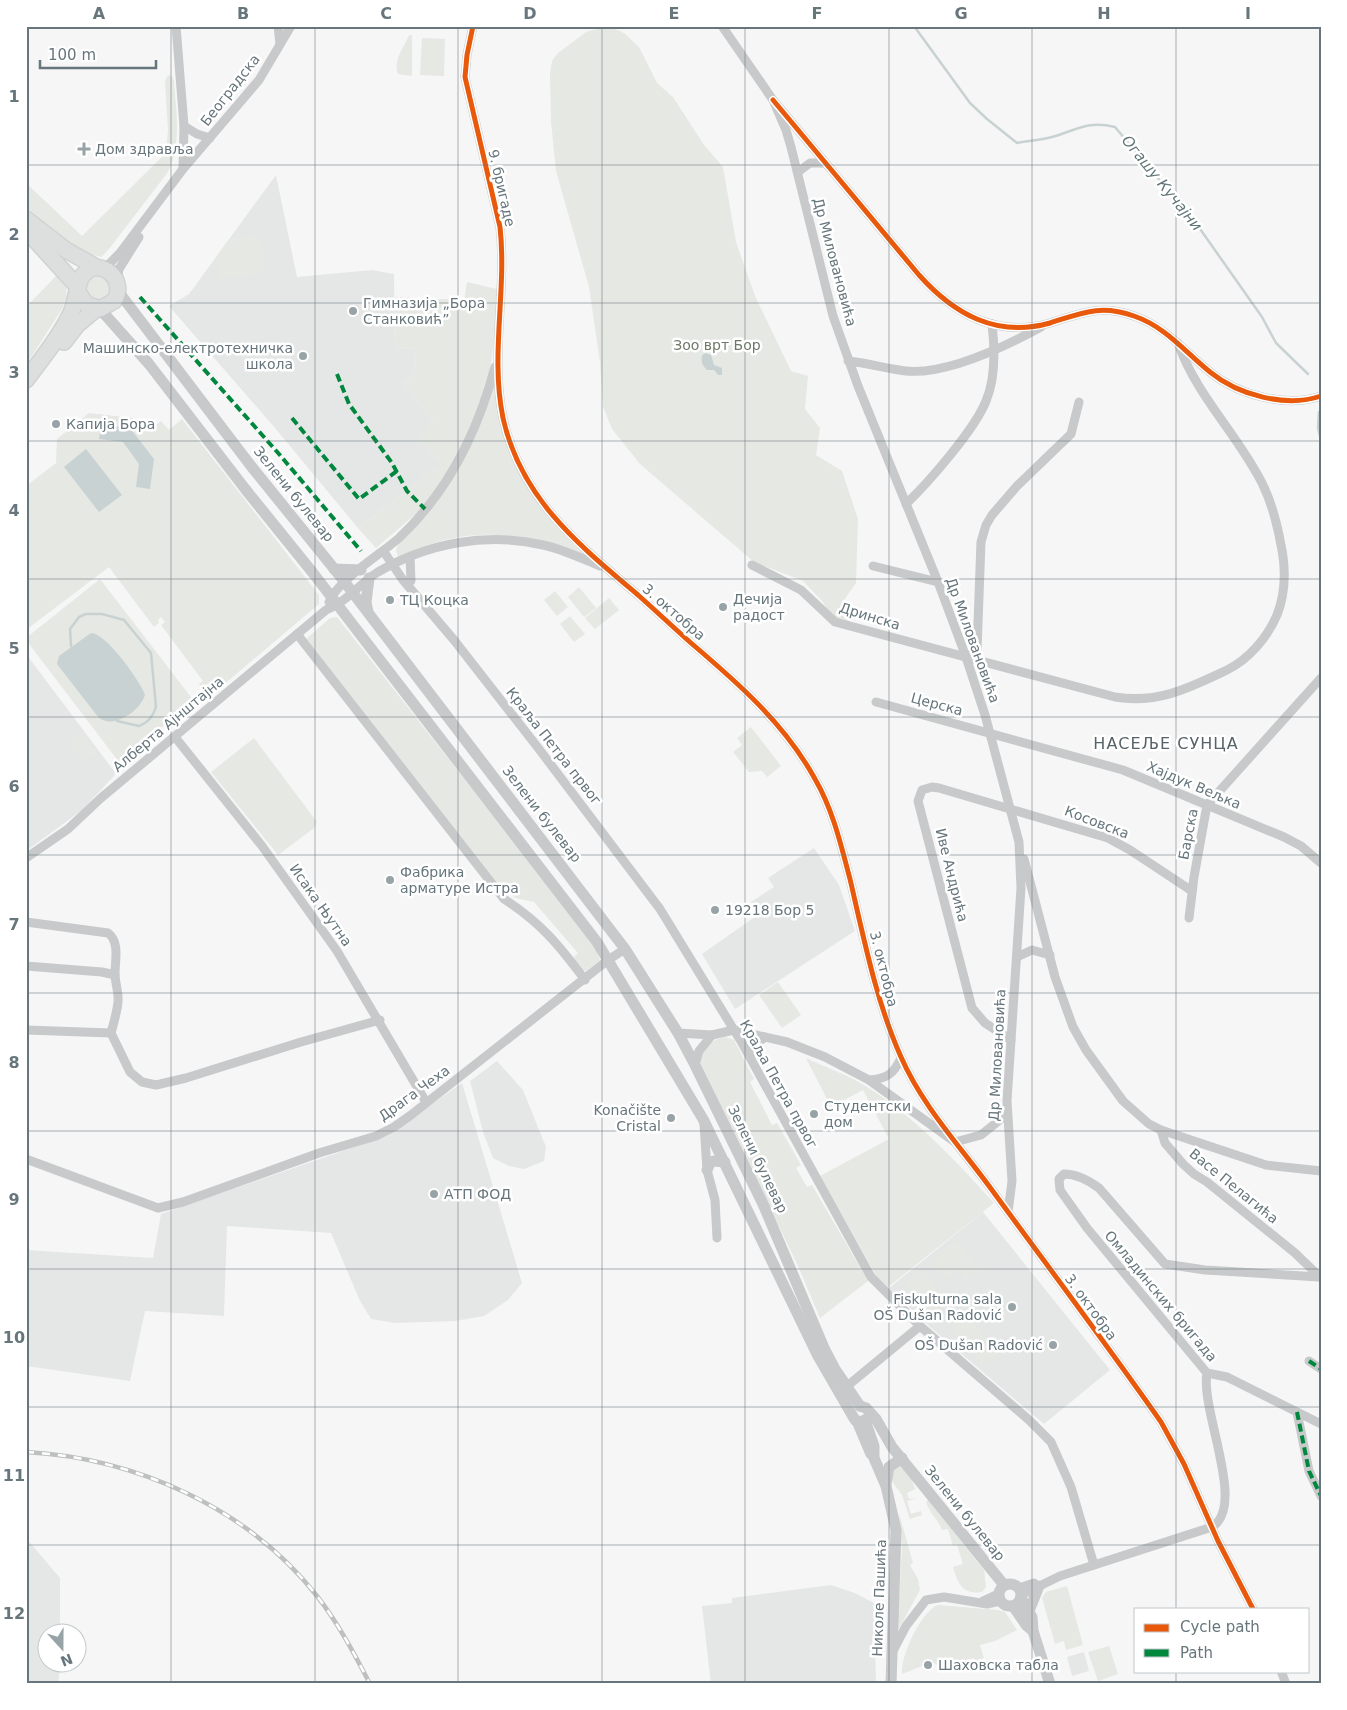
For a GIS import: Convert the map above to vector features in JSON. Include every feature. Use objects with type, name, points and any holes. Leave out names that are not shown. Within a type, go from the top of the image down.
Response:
[{"type":"main road","points":[[26,219],[66,250],[112,273],[118,286],[112,303],[98,309],[78,325],[26,390]]},
{"type":"main road","points":[[26,230],[78,290],[86,304],[98,309]]},
{"type":"main road","points":[[26,380],[64,326],[83,275],[101,268]]},
{"type":"street","points":[[176,26],[184,126],[183,169]]},
{"type":"street","points":[[278,26],[280,44]]},
{"type":"street","name":"Београдска","points":[[101,268],[115,259],[183,169],[259,80],[292,26]]},
{"type":"street","name":"9. бригаде","points":[[473,26],[466,55],[464,77],[493,192],[503,252],[498,357]]},
{"type":"street","points":[[722,26],[773,100],[935,293],[956,310],[992,324],[1021,328],[1047,324]]},
{"type":"street","name":"Др Миловановића","points":[[773,100],[786,130],[798,172],[824,285],[848,361],[966,656],[990,733],[1019,842],[1021,888],[1007,1114],[1012,1181],[1008,1212]]},
{"type":"street","points":[[184,126],[197,134],[210,138]]},
{"type":"street","points":[[798,172],[810,163],[825,162]]},
{"type":"street","name":"Београдска","points":[[118,286],[119,269],[146,225],[151,213]]},
{"type":"street","name":"Зелени булевар","points":[[118,286],[251,466],[353,592],[593,904],[625,949],[696,1065],[763,1204],[824,1348],[862,1415]]},
{"type":"street","name":"Зелени булевар","points":[[98,309],[150,364],[608,960],[703,1119],[818,1356],[862,1415],[877,1432],[884,1436],[902,1458],[1001,1593]]},
{"type":"street","points":[[848,361],[906,371],[926,371],[950,365],[993,349],[1047,324],[1079,312],[1115,311],[1151,322],[1212,374],[1244,391],[1270,398],[1302,401],[1321,396]]},
{"type":"street","points":[[906,504],[928,481],[980,414],[989,391],[994,366],[992,324]]},
{"type":"street","name":"Дринска","points":[[752,565],[801,590],[835,622],[1115,697],[1142,700],[1168,695],[1233,667],[1252,652],[1267,634],[1280,608],[1284,584],[1282,552],[1276,521],[1261,482],[1192,372],[1178,344]]},
{"type":"street","points":[[334,601],[353,592],[365,574],[420,515],[442,487],[460,459],[482,409],[498,357]]},
{"type":"street","name":"3. октобра","points":[[498,357],[503,419],[513,451],[540,500],[552,516],[569,536],[744,688],[784,734],[808,766],[829,807],[842,846],[884,1017],[901,1058],[923,1098],[1161,1422],[1184,1464],[1212,1527],[1252,1608]]},
{"type":"street","points":[[966,656],[977,650],[981,542],[986,525],[1017,486],[1071,434],[1079,402]]},
{"type":"street","points":[[334,601],[345,582],[447,544],[466,540],[514,541],[544,545],[605,568]]},
{"type":"street","name":"Краља Петра првог","points":[[384,552],[400,577],[429,610],[523,727],[654,900],[734,1030],[864,1268],[878,1287],[1052,1442],[1071,1487],[1094,1565]]},
{"type":"street","points":[[410,557],[411,581]]},
{"type":"street","name":"Краља Петра првог","points":[[394,565],[401,568],[427,602],[429,610]]},
{"type":"street","points":[[873,566],[938,582]]},
{"type":"street","points":[[334,568],[365,574]]},
{"type":"street","points":[[365,574],[368,613]]},
{"type":"street","name":"Алберта Ајнштајна","points":[[26,858],[68,829],[102,798],[326,610],[334,601]]},
{"type":"street","points":[[297,634],[504,899],[530,916],[544,929],[585,980]]},
{"type":"street","name":"Барска","points":[[1189,918],[1207,806],[1321,678]]},
{"type":"street","name":"Церска","points":[[876,702],[990,733]]},
{"type":"street","name":"Хајдук Вељка","points":[[990,733],[1123,770],[1284,838],[1301,846],[1321,863]]},
{"type":"street","name":"Исака Њутна","points":[[174,737],[281,871],[337,951],[380,1020],[426,1102]]},
{"type":"street","name":"Иве Андрића","points":[[1011,809],[932,787],[922,790],[918,801],[972,1008],[985,1023],[1011,1040]]},
{"type":"street","name":"Косовска","points":[[1011,809],[1108,838],[1130,850],[1192,891]]},
{"type":"street","name":"Васе Пелагића","points":[[1019,842],[1064,1004],[1086,1050],[1123,1101],[1149,1124],[1161,1130],[1165,1143],[1194,1174],[1207,1182],[1295,1253],[1320,1277]]},
{"type":"street","points":[[26,922],[108,932],[114,941],[118,1002],[111,1032],[130,1072],[142,1082],[156,1085],[186,1078],[380,1020]]},
{"type":"street","name":"Драга Чеха","points":[[26,1159],[158,1208],[183,1202],[319,1153],[376,1136],[394,1128],[585,980],[608,960],[625,949]]},
{"type":"street","points":[[1016,957],[1032,950],[1050,955]]},
{"type":"street","points":[[26,966],[102,972],[115,975]]},
{"type":"street","points":[[26,1030],[111,1032]]},
{"type":"street","points":[[678,1033],[712,1035],[734,1030],[787,1042],[825,1057],[869,1080],[955,1142],[981,1136],[1007,1114]]},
{"type":"street","points":[[696,1065],[699,1050],[712,1035]]},
{"type":"street","points":[[750,1058],[755,1045],[765,1037]]},
{"type":"street","points":[[869,1080],[885,1077],[893,1072],[901,1058]]},
{"type":"street","points":[[703,1119],[707,1170],[715,1200],[717,1238]]},
{"type":"street","points":[[1161,1130],[1278,1168],[1321,1171]]},
{"type":"street","points":[[707,1170],[710,1163],[714,1161],[725,1162]]},
{"type":"street","name":"Омладинских бригада","points":[[1320,1277],[1205,1270],[1165,1264],[1098,1188],[1089,1181],[1068,1174],[1060,1177],[1058,1182],[1060,1190],[1087,1228],[1207,1373],[1227,1377],[1321,1424]]},
{"type":"street","points":[[846,1387],[920,1326]]},
{"type":"street","points":[[1309,1361],[1321,1369]]},
{"type":"street","points":[[1001,1593],[1006,1606],[1019,1596],[1041,1584],[1212,1527],[1220,1520],[1226,1506],[1225,1484],[1206,1390],[1207,1373]]},
{"type":"street","points":[[1297,1412],[1309,1471],[1321,1496]]},
{"type":"street","name":"Николе Пашића","points":[[862,1415],[868,1449],[886,1486],[896,1541],[891,1684]]},
{"type":"street","points":[[886,1486],[889,1467],[902,1458]]},
{"type":"street","points":[[891,1653],[906,1626],[926,1600],[944,1596],[981,1602],[1001,1593],[1010,1583],[1028,1611],[1033,1623],[1033,1631]]},
{"type":"street","points":[[1028,1611],[1041,1584]]},
{"type":"street","points":[[1019,1596],[1033,1631],[1050,1684]]},
{"type":"street","points":[[1281,1672],[1286,1684]]},
{"type":"shaded area","points":[[276,175],[297,277],[372,270],[394,274],[395,348],[415,349],[414,374],[403,383],[434,423],[418,436],[441,464],[358,528],[275,428],[169,306],[189,294]]},
{"type":"shaded area","points":[[706,353],[711,355],[714,365],[722,368],[722,375],[718,375],[714,370],[707,370],[704,367],[702,355]]},
{"type":"shaded area","points":[[101,424],[130,428],[154,459],[150,489],[136,487],[139,464],[123,442],[99,439]]},
{"type":"shaded area","points":[[86,449],[122,495],[99,512],[64,467]]},
{"type":"shaded area","points":[[91,633],[105,641],[122,659],[137,679],[145,695],[138,707],[119,720],[105,721],[99,718],[57,664],[59,656]]},
{"type":"shaded area","points":[[26,654],[114,771],[115,775],[82,810],[26,851]]},
{"type":"shaded area","points":[[814,848],[839,885],[855,931],[735,1009],[702,954],[759,914],[751,902],[774,887],[768,878]]},
{"type":"shaded area","points":[[497,1061],[523,1090],[546,1147],[544,1161],[524,1169],[509,1166],[493,1158],[483,1132],[470,1081]]},
{"type":"shaded area","points":[[462,1083],[522,1283],[508,1300],[484,1316],[455,1321],[395,1323],[371,1319],[360,1301],[331,1233],[227,1226],[224,1316],[145,1311],[130,1381],[26,1366],[26,1250],[153,1258],[161,1214],[386,1136]]},
{"type":"shaded area","points":[[983,1212],[1110,1370],[1044,1424],[930,1327],[889,1288]]},
{"type":"shaded area","points":[[26,1538],[60,1578],[60,1622],[38,1622],[38,1672],[60,1672],[58,1684],[26,1684]]},
{"type":"shaded area","points":[[831,1585],[855,1593],[874,1603],[876,1684],[711,1684],[702,1606],[732,1603],[732,1598]]},
{"type":"shaded area","points":[[1084,1652],[1089,1671],[1072,1676],[1067,1657]]},
{"type":"green space","name":"Зоо врт Бор","points":[[601,28],[613,28],[624,33],[639,47],[657,83],[673,97],[704,145],[723,167],[736,242],[755,296],[791,371],[808,376],[805,409],[820,428],[816,455],[842,471],[858,519],[856,583],[842,603],[852,626],[831,616],[823,602],[803,581],[754,562],[640,464],[612,429],[603,407],[600,362],[589,287],[556,171],[551,122],[550,74],[552,61],[558,53],[586,32]]},
{"type":"green space","points":[[409,35],[412,35],[412,76],[398,74],[397,69],[398,58]]},
{"type":"green space","points":[[422,38],[445,39],[444,76],[420,75]]},
{"type":"green space","points":[[168,75],[172,76],[174,81],[177,138],[168,172],[101,257],[76,250],[26,213],[26,183],[82,236],[166,153],[168,130],[165,81]]},
{"type":"green space","points":[[261,236],[265,273],[219,278],[217,256],[229,239]]},
{"type":"green space","points":[[57,275],[67,286],[66,299],[62,309],[26,365],[26,307]]},
{"type":"green space","points":[[98,277],[106,281],[110,289],[106,297],[98,301],[90,297],[86,289],[90,281]]},
{"type":"green space","points":[[467,282],[501,290],[488,384],[466,441],[440,485],[417,513],[376,548],[358,528],[441,464],[418,436],[434,423],[403,383],[414,374],[415,349],[395,348],[395,297],[464,300]]},
{"type":"green space","points":[[495,384],[503,434],[522,479],[551,520],[586,556],[536,541],[492,535],[447,539],[398,557],[396,550],[399,543],[445,488],[468,451],[487,409]]},
{"type":"green space","points":[[89,413],[133,418],[147,432],[161,421],[169,430],[182,419],[319,595],[319,604],[209,697],[199,684],[203,681],[161,625],[165,622],[161,617],[158,620],[159,623],[154,627],[109,567],[26,630],[26,486],[56,463],[57,439]]},
{"type":"green space","points":[[100,579],[194,701],[119,762],[26,640],[26,638]]},
{"type":"green space","points":[[579,587],[596,608],[584,617],[568,597]]},
{"type":"green space","points":[[555,591],[568,607],[557,616],[544,600]]},
{"type":"green space","points":[[609,598],[619,610],[595,629],[585,618]]},
{"type":"green space","points":[[570,616],[585,634],[574,642],[560,624]]},
{"type":"green space","points":[[337,617],[594,944],[600,960],[586,971],[579,968],[577,964],[574,957],[578,953],[534,902],[516,898],[501,888],[306,639],[330,618]]},
{"type":"green space","points":[[751,727],[781,766],[767,777],[762,771],[749,772],[733,752],[742,745],[737,738]]},
{"type":"green space","points":[[81,732],[97,753],[84,763],[68,742]]},
{"type":"green space","points":[[254,738],[317,822],[314,828],[278,855],[211,772]]},
{"type":"green space","points":[[778,982],[801,1015],[782,1028],[759,995]]},
{"type":"green space","points":[[726,1037],[734,1040],[754,1079],[750,1082],[772,1125],[777,1123],[801,1165],[796,1168],[807,1187],[812,1185],[868,1281],[820,1318],[798,1266],[700,1062],[704,1052],[712,1042]]},
{"type":"green space","points":[[806,1058],[855,1080],[894,1106],[946,1152],[994,1203],[888,1287],[877,1277],[820,1176],[889,1139],[863,1090],[831,1107]]},
{"type":"green space","points":[[957,1240],[980,1268],[966,1279],[958,1270],[946,1280],[931,1262]]},
{"type":"green space","points":[[922,1269],[950,1303],[933,1316],[906,1282]]},
{"type":"green space","points":[[964,1310],[999,1354],[983,1367],[948,1322]]},
{"type":"green space","points":[[897,1462],[911,1477],[915,1489],[907,1493],[909,1499],[917,1498],[907,1501],[911,1514],[921,1511],[922,1515],[910,1519],[902,1495],[893,1483],[891,1474]]},
{"type":"green space","points":[[928,1500],[984,1570],[986,1587],[982,1592],[970,1592],[965,1590],[959,1583],[953,1567],[963,1564],[957,1545],[953,1546],[948,1529],[942,1530],[926,1502]]},
{"type":"green space","points":[[899,1513],[913,1563],[910,1565],[918,1579],[920,1590],[897,1632],[902,1550]]},
{"type":"green space","points":[[1067,1586],[1083,1645],[1066,1650],[1064,1641],[1055,1644],[1042,1598],[1046,1592]]},
{"type":"green space","points":[[938,1605],[1005,1612],[1017,1630],[995,1641],[980,1645],[984,1658],[975,1661],[974,1658],[942,1667],[932,1662],[902,1674],[904,1657],[913,1635],[925,1616]]},
{"type":"green space","points":[[1109,1646],[1118,1674],[1098,1681],[1088,1652]]},
{"type":"waterway","name":"Огашу Кучајни","points":[[914,26],[970,103],[1017,143],[1048,138],[1090,125],[1115,127],[1198,226],[1262,317],[1276,343],[1308,374]]},
{"type":"waterway","name":"Огашу Кучајни","points":[[1319,412],[1318,428],[1321,440]]},
{"type":"waterway","points":[[71,646],[70,629],[79,617],[86,614],[102,614],[124,620],[151,653],[156,707],[153,714],[148,721],[139,726],[117,721]]},
{"type":"railway","points":[[26,1452],[67,1456],[108,1465],[148,1477],[187,1493],[224,1513],[258,1537],[289,1565],[317,1596],[339,1628],[370,1684]]},
{"type":"marked path","points":[[140,297],[279,454],[361,551]]},
{"type":"marked path","points":[[337,374],[349,404],[392,463],[407,491],[425,509]]},
{"type":"marked path","points":[[292,418],[359,499],[397,471]]},
{"type":"marked path","points":[[1309,1361],[1321,1369]]},
{"type":"marked path","points":[[1297,1412],[1309,1471],[1321,1496]]},
{"type":"cycle path","points":[[473,26],[465,77],[500,227],[502,251],[498,346],[499,394],[503,418],[523,473],[555,518],[574,538],[743,689],[775,722],[803,759],[827,803],[836,828],[884,1014],[901,1057],[919,1092],[1161,1422],[1184,1464],[1218,1541],[1252,1608]]},
{"type":"cycle path","points":[[773,100],[919,275],[932,289],[962,311],[994,325],[1012,327],[1030,327],[1050,323],[1091,311],[1122,312],[1145,321],[1166,333],[1210,372],[1221,380],[1248,393],[1278,400],[1293,401],[1321,396]]},
{"type":"place","name":"Дом здравља","points":[[84,149]]},
{"type":"place","name":"Гимназија „Бора Станковић”","points":[[353,311]]},
{"type":"place","name":"Машинско-електротехничка школа","points":[[303,356]]},
{"type":"place","name":"Капија Бора","points":[[56,424]]},
{"type":"place","name":"ТЦ Коцка","points":[[390,600]]},
{"type":"place","name":"Дечија радост","points":[[723,607]]},
{"type":"place","name":"Фабрика арматуре Истра","points":[[390,880]]},
{"type":"place","name":"19218 Бор 5","points":[[715,910]]},
{"type":"place","name":"Студентски дом","points":[[814,1114]]},
{"type":"place","name":"Konačište Cristal","points":[[671,1118]]},
{"type":"place","name":"АТП ФОД","points":[[434,1194]]},
{"type":"place","name":"Fiskulturna sala OŠ Dušan Radović","points":[[1012,1307]]},
{"type":"place","name":"OŠ Dušan Radović","points":[[1053,1345]]},
{"type":"place","name":"Шаховска табла","points":[[928,1665]]},
{"type":"district","name":"НАСЕЉЕ СУНЦА","points":[[1166,743]]}]
